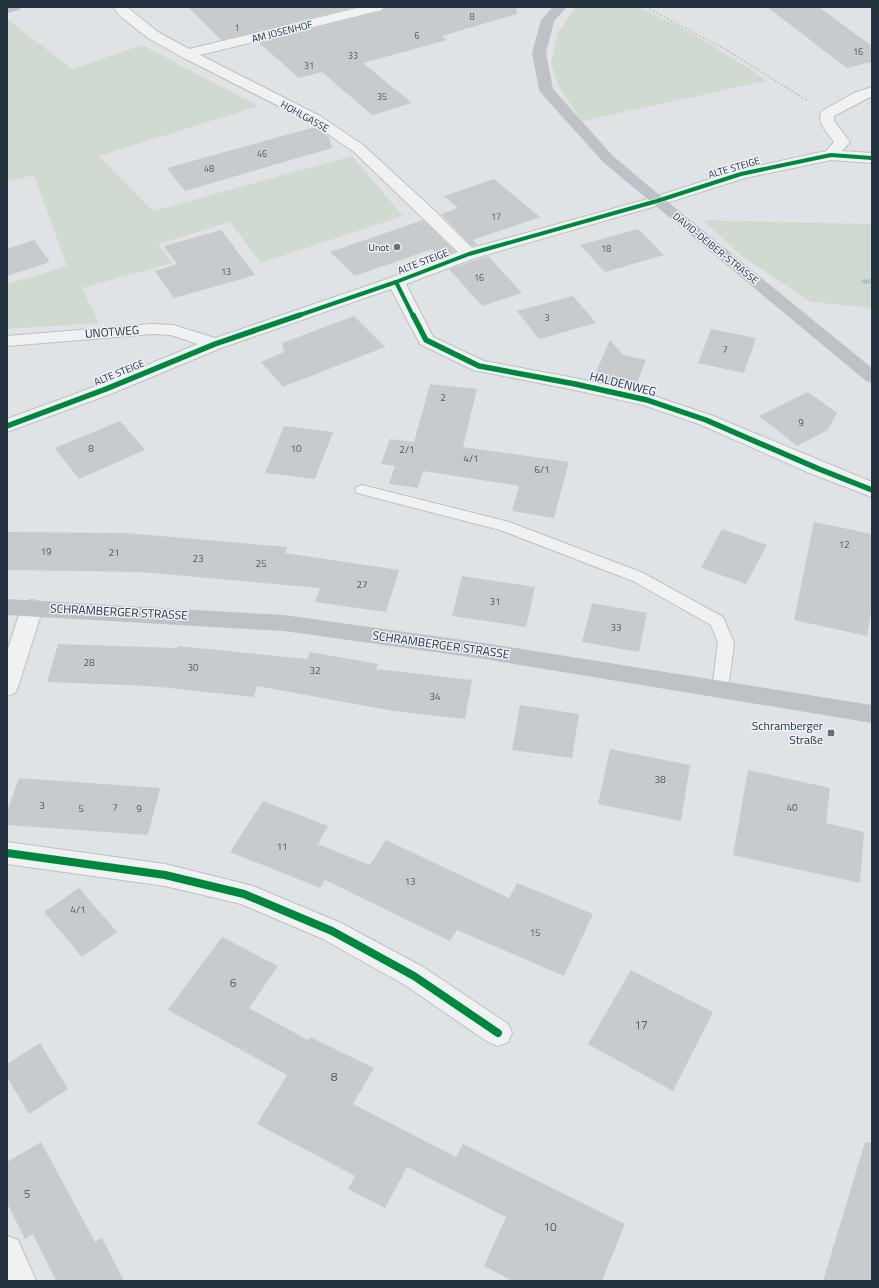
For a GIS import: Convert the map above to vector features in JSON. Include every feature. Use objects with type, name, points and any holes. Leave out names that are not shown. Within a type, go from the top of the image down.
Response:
[{"type":"street","points":[[7,9],[14,7]]},
{"type":"street","name":"HOHLGASSE","points":[[120,7],[125,13],[152,35],[315,119],[358,148],[430,215],[469,254]]},
{"type":"street","name":"AM JOSENHOF","points":[[187,54],[377,7]]},
{"type":"street","name":"DAVID-DEIBER-STRASSE","points":[[560,7],[548,20],[539,53],[546,90],[608,159],[657,201],[798,314],[872,377]]},
{"type":"street","points":[[831,155],[842,142],[827,121],[827,114],[859,96],[872,91]]},
{"type":"street","name":"ALTE STEIGE","points":[[7,426],[215,344],[396,282],[469,254],[657,201],[741,174],[831,155],[867,156]]},
{"type":"street","name":"HALDENWEG","points":[[396,282],[426,340],[479,366],[575,384],[647,400],[706,420],[819,470],[872,490]]},
{"type":"street","name":"UNOTWEG","points":[[7,341],[159,329],[173,330],[215,344]]},
{"type":"street","name":"SCHRAMBERGER STRASSE","points":[[7,607],[284,623],[484,651],[872,714]]},
{"type":"street","points":[[7,687],[32,608]]},
{"type":"street","points":[[7,853],[165,875],[244,894],[332,931],[414,976],[498,1033]]},
{"type":"street","points":[[7,1251],[22,1281]]},
{"type":"lane","points":[[362,490],[504,526],[638,577],[717,621],[726,643],[720,690]]},
{"type":"path","points":[[646,7],[746,61],[827,114]]},
{"type":"shaded area","points":[[576,7],[638,7],[684,29],[749,68],[766,81],[582,121],[559,87],[551,63],[558,33]]},
{"type":"shaded area","points":[[7,19],[72,69],[142,45],[258,106],[99,156],[153,211],[352,156],[403,216],[261,263],[230,222],[158,244],[173,263],[82,288],[99,323],[7,329],[7,284],[67,266],[34,175],[7,182]]},
{"type":"shaded area","points":[[703,220],[872,224],[872,308],[811,302],[740,255]]},
{"type":"building","points":[[188,7],[355,7],[221,40]]},
{"type":"building","points":[[385,7],[516,7],[517,14],[442,36],[447,40],[363,63],[412,103],[372,115],[322,72],[299,78],[258,42],[382,11]]},
{"type":"building","points":[[767,7],[819,7],[872,46],[872,62],[847,68]]},
{"type":"building","points":[[315,127],[329,137],[332,148],[185,191],[167,168]]},
{"type":"building","points":[[494,179],[540,217],[473,240],[478,245],[472,246],[441,214],[458,208],[444,196]]},
{"type":"building","points":[[423,220],[455,251],[439,258],[432,249],[355,276],[330,252]]},
{"type":"building","points":[[638,229],[664,255],[605,272],[580,245]]},
{"type":"building","points":[[221,230],[255,275],[174,298],[155,271],[177,264],[164,246]]},
{"type":"building","points":[[34,240],[50,262],[7,276],[7,249]]},
{"type":"building","points":[[488,256],[522,293],[482,306],[449,269]]},
{"type":"building","points":[[573,296],[596,323],[539,339],[517,311]]},
{"type":"building","points":[[354,316],[385,347],[283,387],[261,362],[284,352],[282,343]]},
{"type":"building","points":[[711,329],[756,338],[744,373],[698,363]]},
{"type":"building","points":[[610,340],[623,355],[646,360],[635,388],[593,379]]},
{"type":"building","points":[[430,384],[477,389],[463,447],[569,462],[554,518],[512,511],[519,486],[423,471],[418,488],[389,484],[395,466],[381,464],[390,439],[414,442]]},
{"type":"building","points":[[808,392],[837,413],[828,430],[797,446],[759,416]]},
{"type":"building","points":[[120,421],[145,450],[79,479],[55,448]]},
{"type":"building","points":[[284,426],[333,432],[315,479],[265,473]]},
{"type":"building","points":[[814,522],[872,534],[872,607],[867,636],[794,620]]},
{"type":"building","points":[[722,529],[767,545],[746,584],[701,568]]},
{"type":"building","points":[[7,532],[126,533],[287,547],[285,553],[399,570],[386,612],[315,602],[320,588],[140,572],[7,570]]},
{"type":"building","points":[[462,576],[535,587],[526,627],[452,616]]},
{"type":"building","points":[[592,603],[647,613],[639,652],[582,642]]},
{"type":"building","points":[[58,644],[177,648],[178,646],[307,659],[310,652],[378,664],[376,669],[472,680],[465,719],[393,711],[257,686],[254,697],[150,686],[47,682]]},
{"type":"building","points":[[520,705],[579,714],[572,758],[512,750]]},
{"type":"building","points":[[610,749],[690,765],[681,821],[598,804]]},
{"type":"building","points":[[748,770],[830,788],[826,823],[864,832],[860,883],[733,855]]},
{"type":"building","points":[[19,778],[160,788],[148,835],[7,825],[7,812]]},
{"type":"building","points":[[263,801],[328,826],[318,844],[370,865],[386,840],[509,898],[517,883],[593,914],[564,976],[457,930],[450,941],[325,880],[320,888],[230,852]]},
{"type":"building","points":[[79,888],[117,932],[82,957],[44,912]]},
{"type":"building","points":[[222,937],[278,966],[249,1008],[308,1040],[310,1037],[374,1068],[353,1104],[456,1157],[463,1144],[625,1224],[602,1281],[513,1281],[484,1266],[506,1217],[407,1167],[385,1208],[348,1189],[355,1176],[257,1124],[287,1075],[168,1010]]},
{"type":"building","points":[[631,970],[713,1012],[673,1091],[588,1044]]},
{"type":"building","points":[[40,1043],[68,1089],[29,1114],[7,1077],[7,1064]]},
{"type":"building","points":[[41,1142],[95,1242],[102,1238],[124,1281],[56,1281],[33,1234],[25,1239],[7,1203],[7,1162]]},
{"type":"building","points":[[865,1142],[872,1143],[872,1281],[823,1281]]},
{"type":"waterway","points":[[865,282],[872,281]]},
{"type":"cycle path","points":[[7,426],[106,389],[215,344],[396,282],[469,254],[657,201],[741,174],[831,155],[872,158]]},
{"type":"cycle path","points":[[396,282],[426,340],[479,366],[575,384],[647,400],[706,420],[819,469],[872,490]]},
{"type":"cycle path","points":[[7,853],[165,875],[244,894],[332,931],[414,976],[498,1033]]},
{"type":"place","name":"Unot","points":[[397,247]]},
{"type":"place","name":"Schramberger Straße","points":[[831,733]]}]
